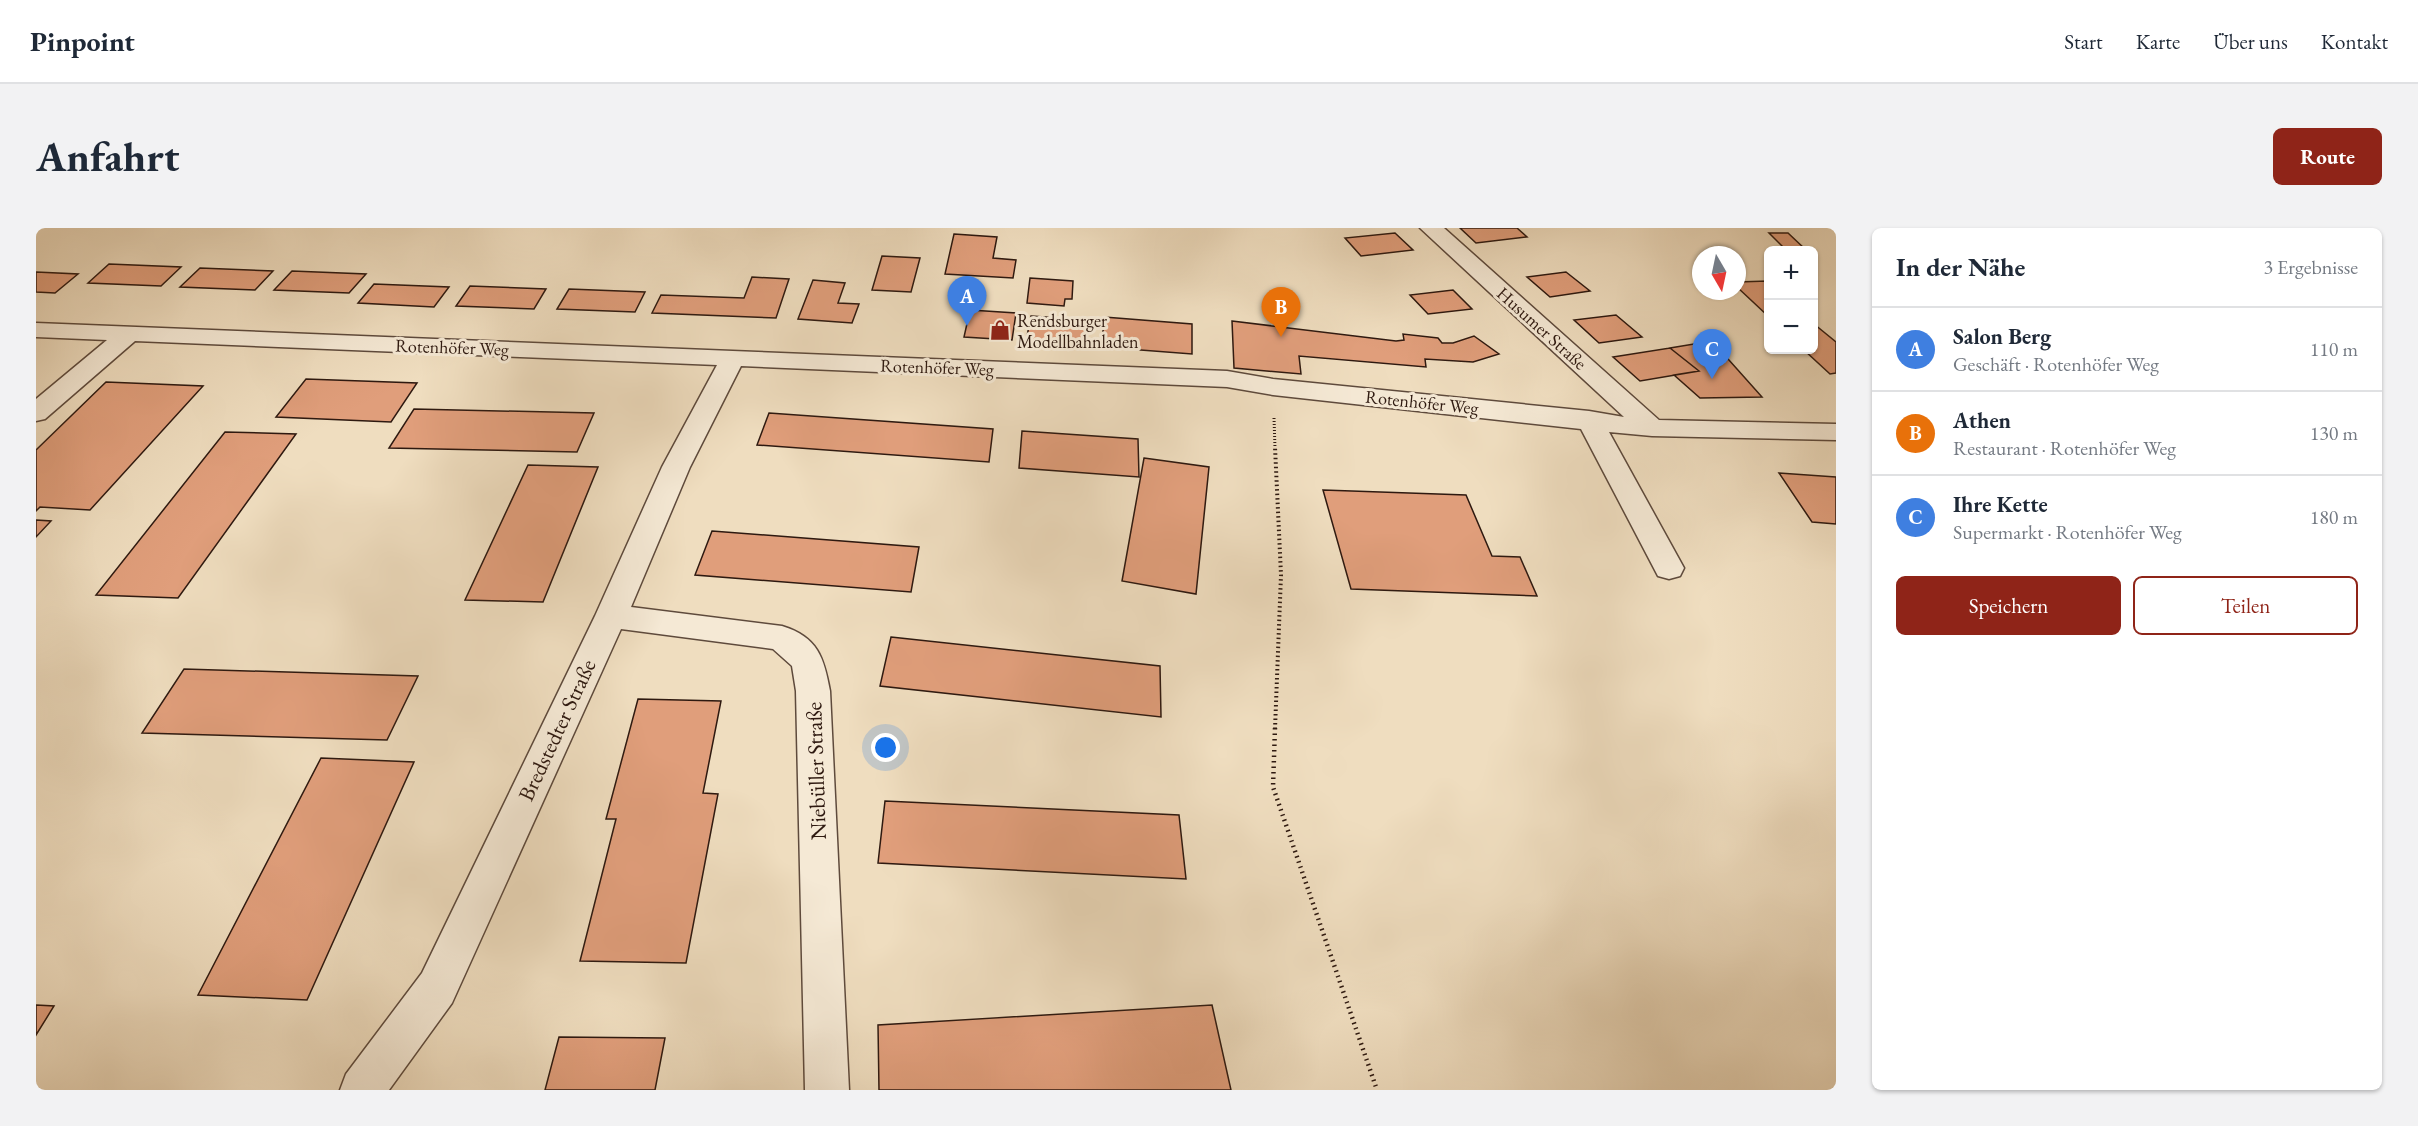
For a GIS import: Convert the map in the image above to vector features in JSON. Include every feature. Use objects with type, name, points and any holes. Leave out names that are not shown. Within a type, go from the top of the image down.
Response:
[{"type":"street","name":"Husumer Straße","points":[[1431,228],[1652,428]]},
{"type":"street","name":"Rotenhöfer Weg","points":[[36,330],[1227,379],[1273,387],[1589,419],[1652,428],[1836,432]]},
{"type":"street","points":[[36,414],[129,334]]},
{"type":"street","name":"Bredstedter Straße","points":[[362,1090],[437,988],[611,616],[676,467],[733,358]]},
{"type":"street","points":[[1589,419],[1669,568]]},
{"type":"street","name":"Niebüller Straße","points":[[611,616],[782,638],[808,660],[813,691],[827,1090]]},
{"type":"path","points":[[1273,387],[1281,576],[1273,787],[1377,1090]]},
{"type":"building","points":[[1460,228],[1517,228],[1527,237],[1476,243]]},
{"type":"building","points":[[1395,233],[1413,250],[1361,256],[1345,238]]},
{"type":"building","points":[[1769,233],[1788,233],[1802,246],[1782,246]]},
{"type":"building","points":[[954,234],[997,237],[993,258],[1016,260],[1013,278],[945,274]]},
{"type":"building","points":[[882,256],[920,258],[911,292],[872,290]]},
{"type":"building","points":[[109,264],[181,267],[161,286],[88,283]]},
{"type":"building","points":[[200,268],[273,271],[255,290],[180,287]]},
{"type":"building","points":[[292,271],[366,274],[349,293],[274,290]]},
{"type":"building","points":[[36,272],[78,274],[55,293],[36,292]]},
{"type":"building","points":[[1566,272],[1590,291],[1550,297],[1527,277]]},
{"type":"building","points":[[752,277],[789,279],[776,318],[652,313],[661,295],[744,298]]},
{"type":"building","points":[[1030,278],[1073,281],[1072,299],[1065,299],[1064,306],[1027,303]]},
{"type":"building","points":[[813,280],[845,283],[838,303],[859,304],[852,323],[798,319]]},
{"type":"building","points":[[1764,281],[1764,312],[1746,295],[1746,282]]},
{"type":"building","points":[[374,284],[449,287],[434,307],[358,303]]},
{"type":"building","points":[[470,286],[546,289],[534,309],[456,306]]},
{"type":"building","points":[[569,289],[645,292],[635,312],[557,309]]},
{"type":"building","points":[[1453,290],[1472,309],[1428,314],[1410,295]]},
{"type":"building","points":[[970,310],[1016,313],[1012,340],[964,337]]},
{"type":"building","points":[[1616,315],[1642,337],[1599,343],[1574,320]]},
{"type":"building","points":[[1031,316],[1087,320],[1084,346],[1026,341]]},
{"type":"building","points":[[1104,317],[1192,324],[1192,354],[1102,347]]},
{"type":"building","points":[[1232,321],[1396,341],[1404,340],[1403,334],[1438,338],[1442,343],[1453,343],[1474,336],[1499,354],[1473,362],[1425,359],[1426,367],[1299,356],[1301,374],[1234,368]]},
{"type":"building","points":[[1818,327],[1836,342],[1836,373],[1830,374],[1808,354],[1818,354]]},
{"type":"building","points":[[1712,341],[1762,397],[1700,398],[1674,375],[1699,371],[1670,348]]},
{"type":"building","points":[[1670,348],[1699,371],[1640,381],[1613,357]]},
{"type":"building","points":[[306,379],[417,383],[391,422],[276,417]]},
{"type":"building","points":[[106,382],[203,386],[90,510],[40,507],[36,511],[36,450]]},
{"type":"building","points":[[414,409],[594,413],[577,452],[389,448]]},
{"type":"building","points":[[769,413],[993,429],[989,462],[757,445]]},
{"type":"building","points":[[1022,431],[1138,439],[1139,477],[1019,468]]},
{"type":"building","points":[[225,432],[296,434],[178,598],[96,595]]},
{"type":"building","points":[[1144,458],[1209,467],[1196,594],[1122,581]]},
{"type":"building","points":[[528,465],[598,467],[543,602],[465,600]]},
{"type":"building","points":[[1779,473],[1836,477],[1836,524],[1812,522]]},
{"type":"building","points":[[1323,490],[1466,495],[1492,556],[1520,557],[1537,596],[1351,589]]},
{"type":"building","points":[[36,520],[51,521],[36,537]]},
{"type":"building","points":[[712,531],[919,547],[911,592],[695,575]]},
{"type":"building","points":[[891,637],[1160,666],[1161,717],[880,686]]},
{"type":"building","points":[[184,669],[418,676],[387,740],[142,733]]},
{"type":"building","points":[[638,699],[721,701],[703,793],[718,794],[686,963],[580,961],[616,819],[606,819]]},
{"type":"building","points":[[321,758],[414,762],[307,1000],[198,995]]},
{"type":"building","points":[[885,801],[1179,815],[1186,879],[878,863]]},
{"type":"building","points":[[36,1005],[54,1006],[36,1035]]},
{"type":"building","points":[[1212,1005],[1231,1090],[879,1090],[878,1025]]},
{"type":"building","points":[[559,1037],[665,1038],[655,1090],[545,1090]]},
{"type":"place","name":"Salon Berg","points":[[967,326]]},
{"type":"place","name":"Rendsburger Modellbahnladen","points":[[1000,330]]},
{"type":"place","name":"Athen","points":[[1281,337]]},
{"type":"place","name":"Ihre Kette","points":[[1712,379]]}]
